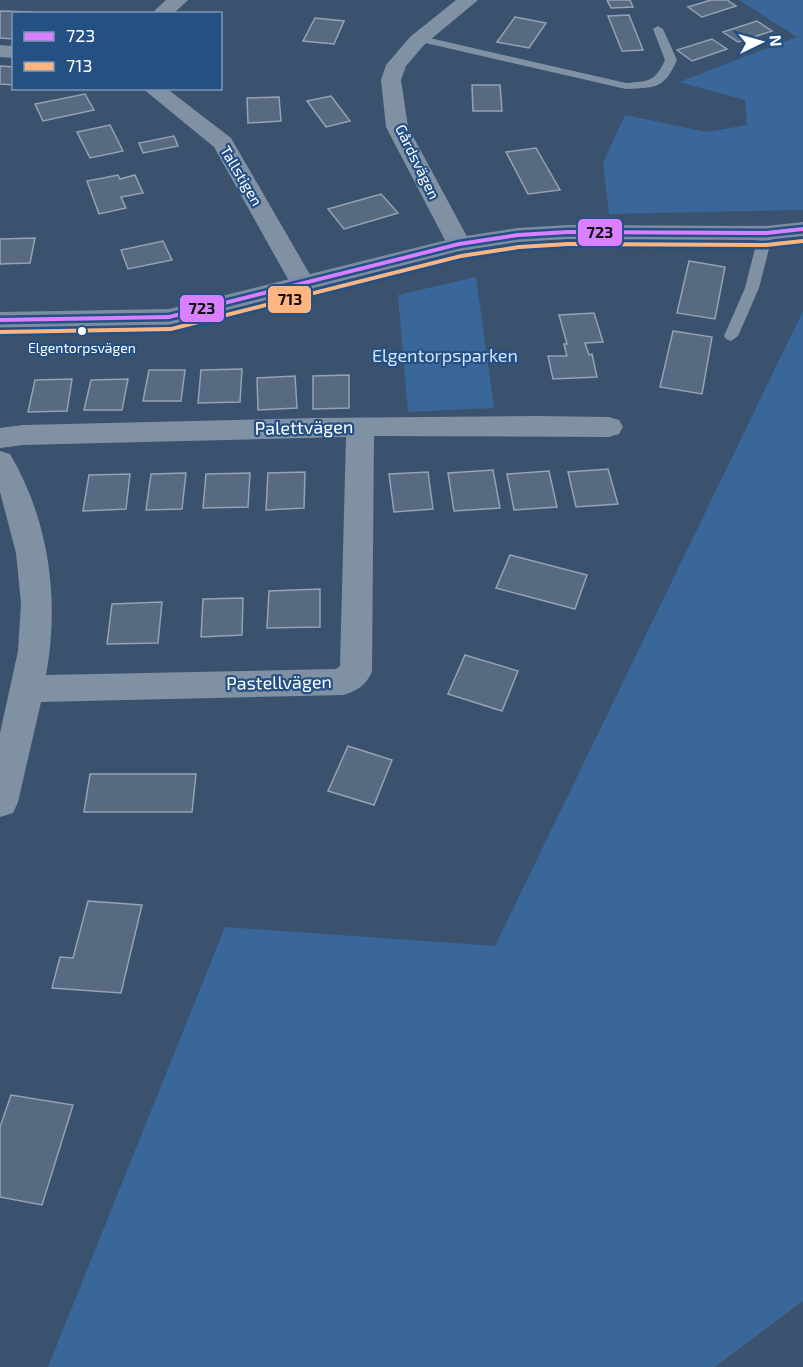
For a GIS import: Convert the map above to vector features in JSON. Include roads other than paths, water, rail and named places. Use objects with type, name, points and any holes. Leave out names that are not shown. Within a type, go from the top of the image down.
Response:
[{"type":"street","points":[[163,12],[178,0]]},
{"type":"street","name":"Gårdsvägen","points":[[459,244],[397,127],[391,80],[396,65],[421,39],[468,0]]},
{"type":"street","name":"Tallstigen","points":[[155,90],[223,143],[303,285]]},
{"type":"street","points":[[0,320],[169,317],[459,244],[518,235],[568,232],[765,233],[803,229]]},
{"type":"street","name":"Palettvägen","points":[[0,438],[23,435],[360,427],[518,425],[609,427]]},
{"type":"street","name":"Pastellvägen","points":[[27,688],[343,682],[356,672],[360,541],[360,427]]},
{"type":"street","points":[[0,461],[13,483],[32,549],[36,611],[34,649],[27,688],[0,802]]},
{"type":"lane","points":[[421,39],[603,82],[641,86],[652,84],[663,77],[671,60],[658,29]]},
{"type":"lane","points":[[731,336],[752,288],[765,233]]},
{"type":"place","name":"Elgentorpsvägen","points":[[82,331]]},
{"type":"park label","name":"Elgentorpsparken","points":[[445,356]]}]
